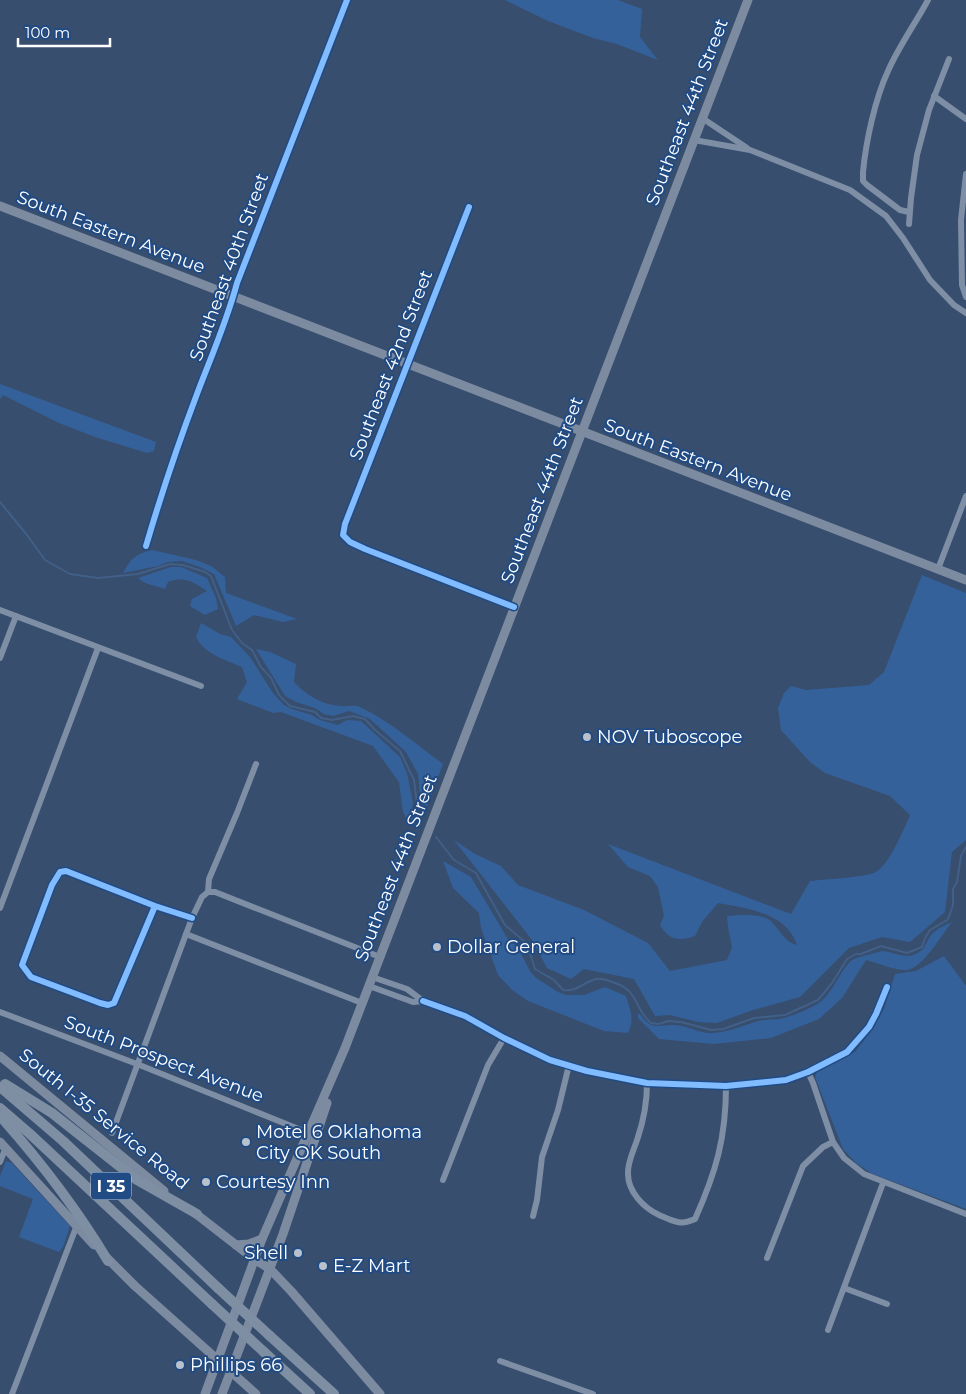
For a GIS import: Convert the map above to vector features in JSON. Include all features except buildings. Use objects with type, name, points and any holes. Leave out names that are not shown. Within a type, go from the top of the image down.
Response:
[{"type":"highway","points":[[0,1081],[52,1113],[137,1180],[197,1214]]},
{"type":"highway","name":"I 35","points":[[0,1087],[63,1141],[218,1288],[334,1394]]},
{"type":"highway","name":"I 35","points":[[0,1108],[29,1132],[310,1394]]},
{"type":"highway","points":[[0,1116],[42,1165],[88,1228],[108,1260]]},
{"type":"main road","name":"Southeast 44th Street","points":[[223,1394],[270,1269],[312,1134],[748,0]]},
{"type":"main road","name":"South Eastern Avenue","points":[[0,206],[582,433],[966,580]]},
{"type":"main road","name":"South I-35 Service Road","points":[[0,1056],[154,1184],[270,1269],[303,1304],[380,1394]]},
{"type":"main road","name":"Southeast 44th Street","points":[[205,1394],[262,1239],[312,1134]]},
{"type":"main road","points":[[3,1144],[108,1260],[230,1373],[256,1394]]},
{"type":"main road","points":[[236,1245],[249,1244],[262,1239]]},
{"type":"main road","points":[[223,1394],[233,1387],[247,1387]]},
{"type":"street","name":"Southeast 40th Street","points":[[146,546],[169,469],[229,311],[237,282],[347,0]]},
{"type":"street","points":[[909,212],[900,210],[867,185],[863,181],[863,172],[877,104],[888,71],[928,0]]},
{"type":"street","points":[[909,224],[917,154],[928,110],[949,58]]},
{"type":"street","points":[[934,96],[966,119]]},
{"type":"street","points":[[702,118],[750,150]]},
{"type":"street","points":[[694,140],[750,150],[850,190],[886,216],[903,238],[930,280],[954,306],[966,313]]},
{"type":"street","points":[[966,174],[961,220],[962,285],[966,297]]},
{"type":"street","name":"Southeast 42nd Street","points":[[469,207],[345,524],[343,535],[350,542],[364,549],[514,607]]},
{"type":"street","points":[[938,569],[966,496]]},
{"type":"street","points":[[0,610],[201,686]]},
{"type":"street","points":[[0,658],[16,616]]},
{"type":"street","points":[[0,908],[98,648]]},
{"type":"street","points":[[208,892],[209,879],[256,764]]},
{"type":"street","points":[[155,906],[114,1003],[108,1005],[100,1003],[31,976],[22,965],[52,885],[60,872],[66,871],[155,906],[192,918]]},
{"type":"street","points":[[112,1133],[192,918],[202,897],[208,892],[215,892],[380,957]]},
{"type":"street","points":[[186,934],[362,1003]]},
{"type":"street","points":[[372,977],[407,990],[423,1000],[465,1016],[504,1038],[550,1060],[587,1071],[647,1083],[726,1086],[786,1080],[808,1072],[847,1052],[860,1039],[876,1014],[887,987]]},
{"type":"street","points":[[369,986],[413,1002],[423,1000]]},
{"type":"street","name":"South Prospect Avenue","points":[[0,1012],[312,1134]]},
{"type":"street","points":[[443,1180],[488,1065],[504,1038]]},
{"type":"street","points":[[533,1216],[537,1200],[542,1157],[558,1110],[568,1065]]},
{"type":"street","points":[[808,1072],[833,1142],[844,1158],[864,1174],[883,1183],[966,1214]]},
{"type":"street","points":[[647,1083],[647,1098],[643,1120],[628,1173],[631,1187],[635,1195],[650,1210],[674,1222],[685,1224],[695,1219],[721,1150],[724,1131],[726,1086]]},
{"type":"street","points":[[767,1258],[803,1166],[823,1148],[833,1142]]},
{"type":"street","points":[[0,1162],[3,1144]]},
{"type":"street","points":[[828,1330],[883,1183]]},
{"type":"street","points":[[12,1394],[76,1225]]},
{"type":"street","points":[[844,1288],[887,1304]]},
{"type":"street","points":[[500,1361],[593,1394]]},
{"type":"shaded area","points":[[505,0],[618,0],[642,9],[640,37],[658,60],[548,21]]},
{"type":"shaded area","points":[[0,384],[156,442],[154,451],[147,453],[95,437],[59,423],[3,395],[0,399]]},
{"type":"shaded area","points":[[152,550],[196,560],[211,566],[225,577],[226,593],[297,619],[283,622],[254,615],[236,626],[214,574],[182,561],[168,562],[158,566],[123,573],[134,557]]},
{"type":"shaded area","points":[[171,567],[181,567],[207,578],[216,598],[218,609],[205,615],[190,606],[192,599],[207,591],[188,580],[173,580],[168,582],[165,589],[145,583],[138,578]]},
{"type":"shaded area","points":[[922,575],[966,593],[966,840],[952,852],[945,912],[910,942],[882,937],[849,948],[800,997],[753,1010],[717,1023],[698,1022],[670,1015],[655,1016],[634,979],[584,969],[571,979],[547,968],[532,940],[454,840],[475,854],[501,866],[518,885],[584,910],[648,943],[670,971],[727,960],[732,947],[727,916],[750,915],[767,918],[785,938],[797,945],[792,934],[775,919],[753,910],[718,903],[702,922],[695,936],[684,939],[671,937],[660,925],[664,916],[658,887],[650,876],[628,867],[608,844],[791,914],[810,881],[862,876],[876,872],[881,868],[896,846],[910,815],[890,796],[825,773],[810,762],[781,730],[778,708],[784,693],[791,686],[806,690],[869,685],[884,672]]},
{"type":"shaded area","points":[[201,623],[220,634],[231,637],[250,657],[273,693],[284,705],[312,715],[320,720],[338,725],[347,720],[361,721],[400,757],[407,773],[413,803],[409,823],[403,812],[399,782],[373,746],[281,712],[273,713],[237,699],[247,682],[242,667],[216,656],[204,648],[196,637]]},
{"type":"shaded area","points":[[256,649],[270,652],[296,664],[294,682],[309,695],[327,704],[358,706],[393,726],[443,764],[427,806],[421,804],[418,774],[406,752],[370,719],[349,711],[333,716],[324,714],[315,708],[285,696]]},
{"type":"shaded area","points":[[443,861],[471,877],[509,941],[517,946],[530,971],[536,978],[566,995],[584,995],[605,987],[626,996],[631,1019],[628,1033],[604,1031],[528,1001],[512,990],[498,975],[481,928],[479,913],[453,888]]},
{"type":"shaded area","points":[[952,922],[931,951],[911,969],[904,970],[889,967],[866,960],[842,998],[819,1019],[771,1038],[713,1044],[659,1039],[638,1018],[638,1014],[640,1014],[648,1023],[656,1026],[676,1025],[702,1032],[716,1033],[758,1021],[788,1017],[824,999],[846,967],[854,959],[883,951],[909,956],[913,955],[923,948],[935,931]]},
{"type":"shaded area","points":[[944,956],[966,986],[966,1209],[873,1174],[857,1164],[843,1149],[815,1077],[817,1072],[855,1052],[873,1029],[884,1009],[895,974],[916,971]]},
{"type":"shaded area","points":[[6,1161],[12,1163],[70,1226],[63,1247],[59,1252],[19,1237],[33,1199],[0,1186],[0,1176]]},
{"type":"waterway","points":[[0,502],[45,560],[70,574],[98,578],[138,574],[170,564],[183,565],[205,572],[211,576],[232,630],[243,644],[252,650],[261,667],[271,678],[279,695],[290,706],[315,712],[321,718],[332,720],[353,716],[365,719],[400,751],[414,780],[417,803],[412,820],[417,829]]},
{"type":"waterway","points":[[436,837],[454,860],[476,873],[505,925],[524,941],[535,969],[554,980],[563,990],[572,990],[596,979],[606,980],[621,985],[627,990],[651,1023],[681,1022],[711,1030],[723,1029],[754,1018],[785,1015],[818,1000],[832,983],[847,959],[856,954],[861,954],[881,946],[907,953],[922,947],[930,930],[949,917],[953,905],[953,889],[957,882],[961,856],[966,847]]},
{"type":"cycle path","points":[[146,546],[176,451],[224,325],[237,283],[347,0]]},
{"type":"cycle path","points":[[469,207],[345,524],[343,535],[350,542],[365,549],[514,607]]},
{"type":"cycle path","points":[[155,906],[114,1003],[108,1005],[100,1003],[31,977],[22,965],[52,885],[60,872],[66,871],[155,906],[192,918]]},
{"type":"cycle path","points":[[423,1001],[465,1016],[504,1038],[550,1060],[587,1071],[647,1083],[726,1086],[786,1080],[808,1072],[847,1052],[869,1027],[887,987]]},
{"type":"place","name":"NOV Tuboscope","points":[[587,737]]},
{"type":"place","name":"Dollar General","points":[[437,947]]},
{"type":"place","name":"Motel 6 Oklahoma City OK South","points":[[246,1142]]},
{"type":"place","name":"Courtesy Inn","points":[[206,1182]]},
{"type":"place","name":"Shell","points":[[298,1253]]},
{"type":"place","name":"E-Z Mart","points":[[323,1266]]},
{"type":"place","name":"Phillips 66","points":[[180,1365]]}]
